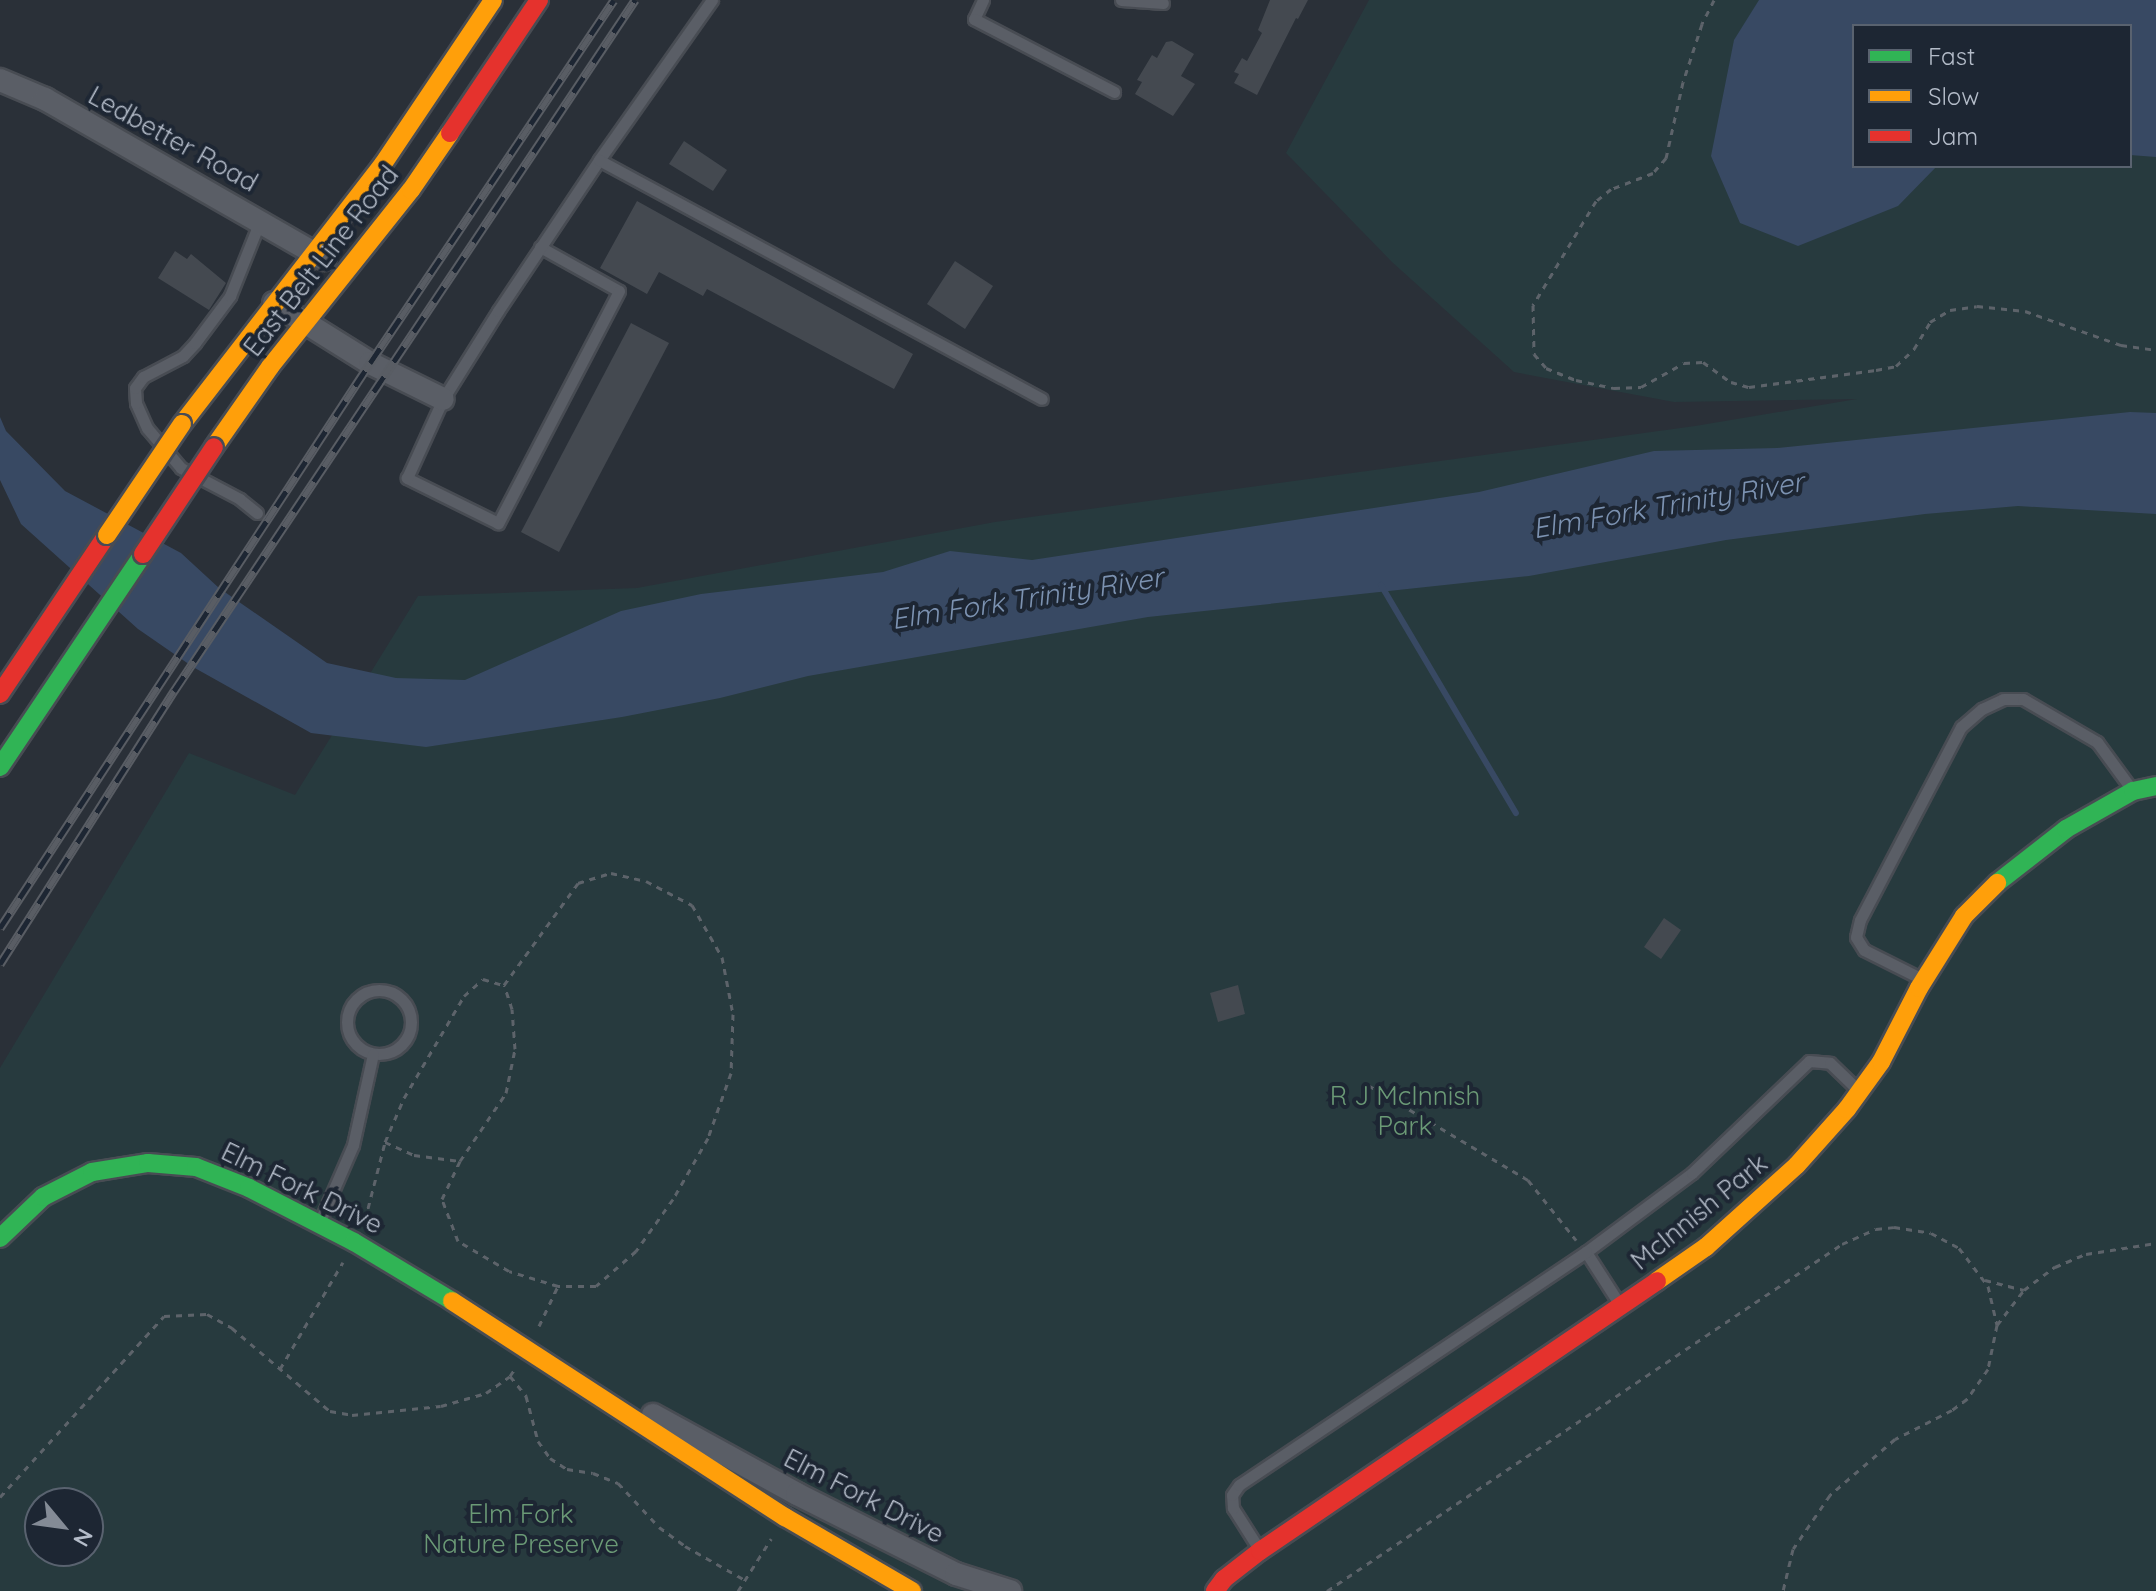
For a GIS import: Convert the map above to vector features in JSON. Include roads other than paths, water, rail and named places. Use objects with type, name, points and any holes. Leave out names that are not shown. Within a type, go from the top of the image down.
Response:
[{"type":"street","name":"East Belt Line Road","points":[[1,692],[182,424],[383,164],[493,0]]},
{"type":"street","name":"East Belt Line Road","points":[[0,767],[214,447],[411,190],[539,0]]},
{"type":"street","name":"Ledbetter Road","points":[[0,80],[45,99],[346,273]]},
{"type":"street","points":[[274,303],[370,363],[443,399]]},
{"type":"street","name":"McInnish Park","points":[[1215,1591],[1224,1579],[1260,1551],[1706,1247],[1797,1165],[1860,1091],[1881,1062],[1924,980],[1964,916],[2007,873],[2066,829],[2133,791],[2156,789]]},
{"type":"street","name":"Elm Fork Drive","points":[[0,1238],[43,1197],[92,1172],[148,1163],[196,1167],[249,1188],[354,1242],[529,1348],[785,1517],[912,1591]]},
{"type":"street","name":"Elm Fork Drive","points":[[529,1348],[797,1494],[956,1574],[1010,1591]]},
{"type":"lane","points":[[540,247],[619,291],[498,523],[407,478],[443,399],[540,247],[712,0]]},
{"type":"lane","points":[[983,0],[974,19],[1114,92]]},
{"type":"lane","points":[[1121,0],[1163,3]]},
{"type":"lane","points":[[599,160],[1042,399]]},
{"type":"lane","points":[[257,513],[240,499],[212,487],[181,468],[147,428],[136,403],[135,388],[143,377],[183,356],[195,343],[230,296],[260,221]]},
{"type":"lane","points":[[1924,980],[1864,950],[1856,937],[1860,920],[1961,727],[1982,709],[2003,699],[2023,699],[2097,742],[2133,791]]},
{"type":"lane","points":[[384,990],[394,993],[408,1007],[411,1029],[400,1048],[390,1053],[373,1054],[358,1047],[351,1038],[347,1018],[350,1008],[364,993],[384,990]]},
{"type":"lane","points":[[318,1225],[353,1145],[373,1054]]},
{"type":"lane","points":[[1260,1551],[1233,1508],[1232,1495],[1239,1485],[1586,1252],[1692,1173],[1809,1061],[1830,1063],[1860,1091]]},
{"type":"lane","points":[[1586,1252],[1622,1306]]},
{"type":"water","points":[[1759,0],[2156,0],[2156,157],[2132,155],[2132,24],[1852,24],[1852,168],[1935,168],[1898,206],[1798,246],[1740,223],[1711,156],[1734,40]]},
{"type":"water","name":"Elm Fork Trinity River","points":[[2130,412],[2156,413],[2156,514],[2018,506],[1925,514],[1726,540],[1529,576],[1148,617],[808,676],[720,698],[622,717],[426,747],[311,733],[193,667],[138,629],[21,524],[0,480],[0,417],[6,431],[65,491],[181,553],[219,588],[327,663],[396,678],[465,680],[621,611],[701,594],[883,572],[950,551],[1032,560],[1479,492],[1654,451],[1777,448]]},
{"type":"waterway","points":[[1381,585],[1516,813]]},
{"type":"railway","points":[[0,928],[370,363],[614,0]]},
{"type":"railway","points":[[0,964],[174,691],[635,0]]},
{"type":"park label","name":"R J McInnish Park","points":[[1405,1111]]},
{"type":"park label","name":"Elm Fork Nature Preserve","points":[[521,1529]]}]
